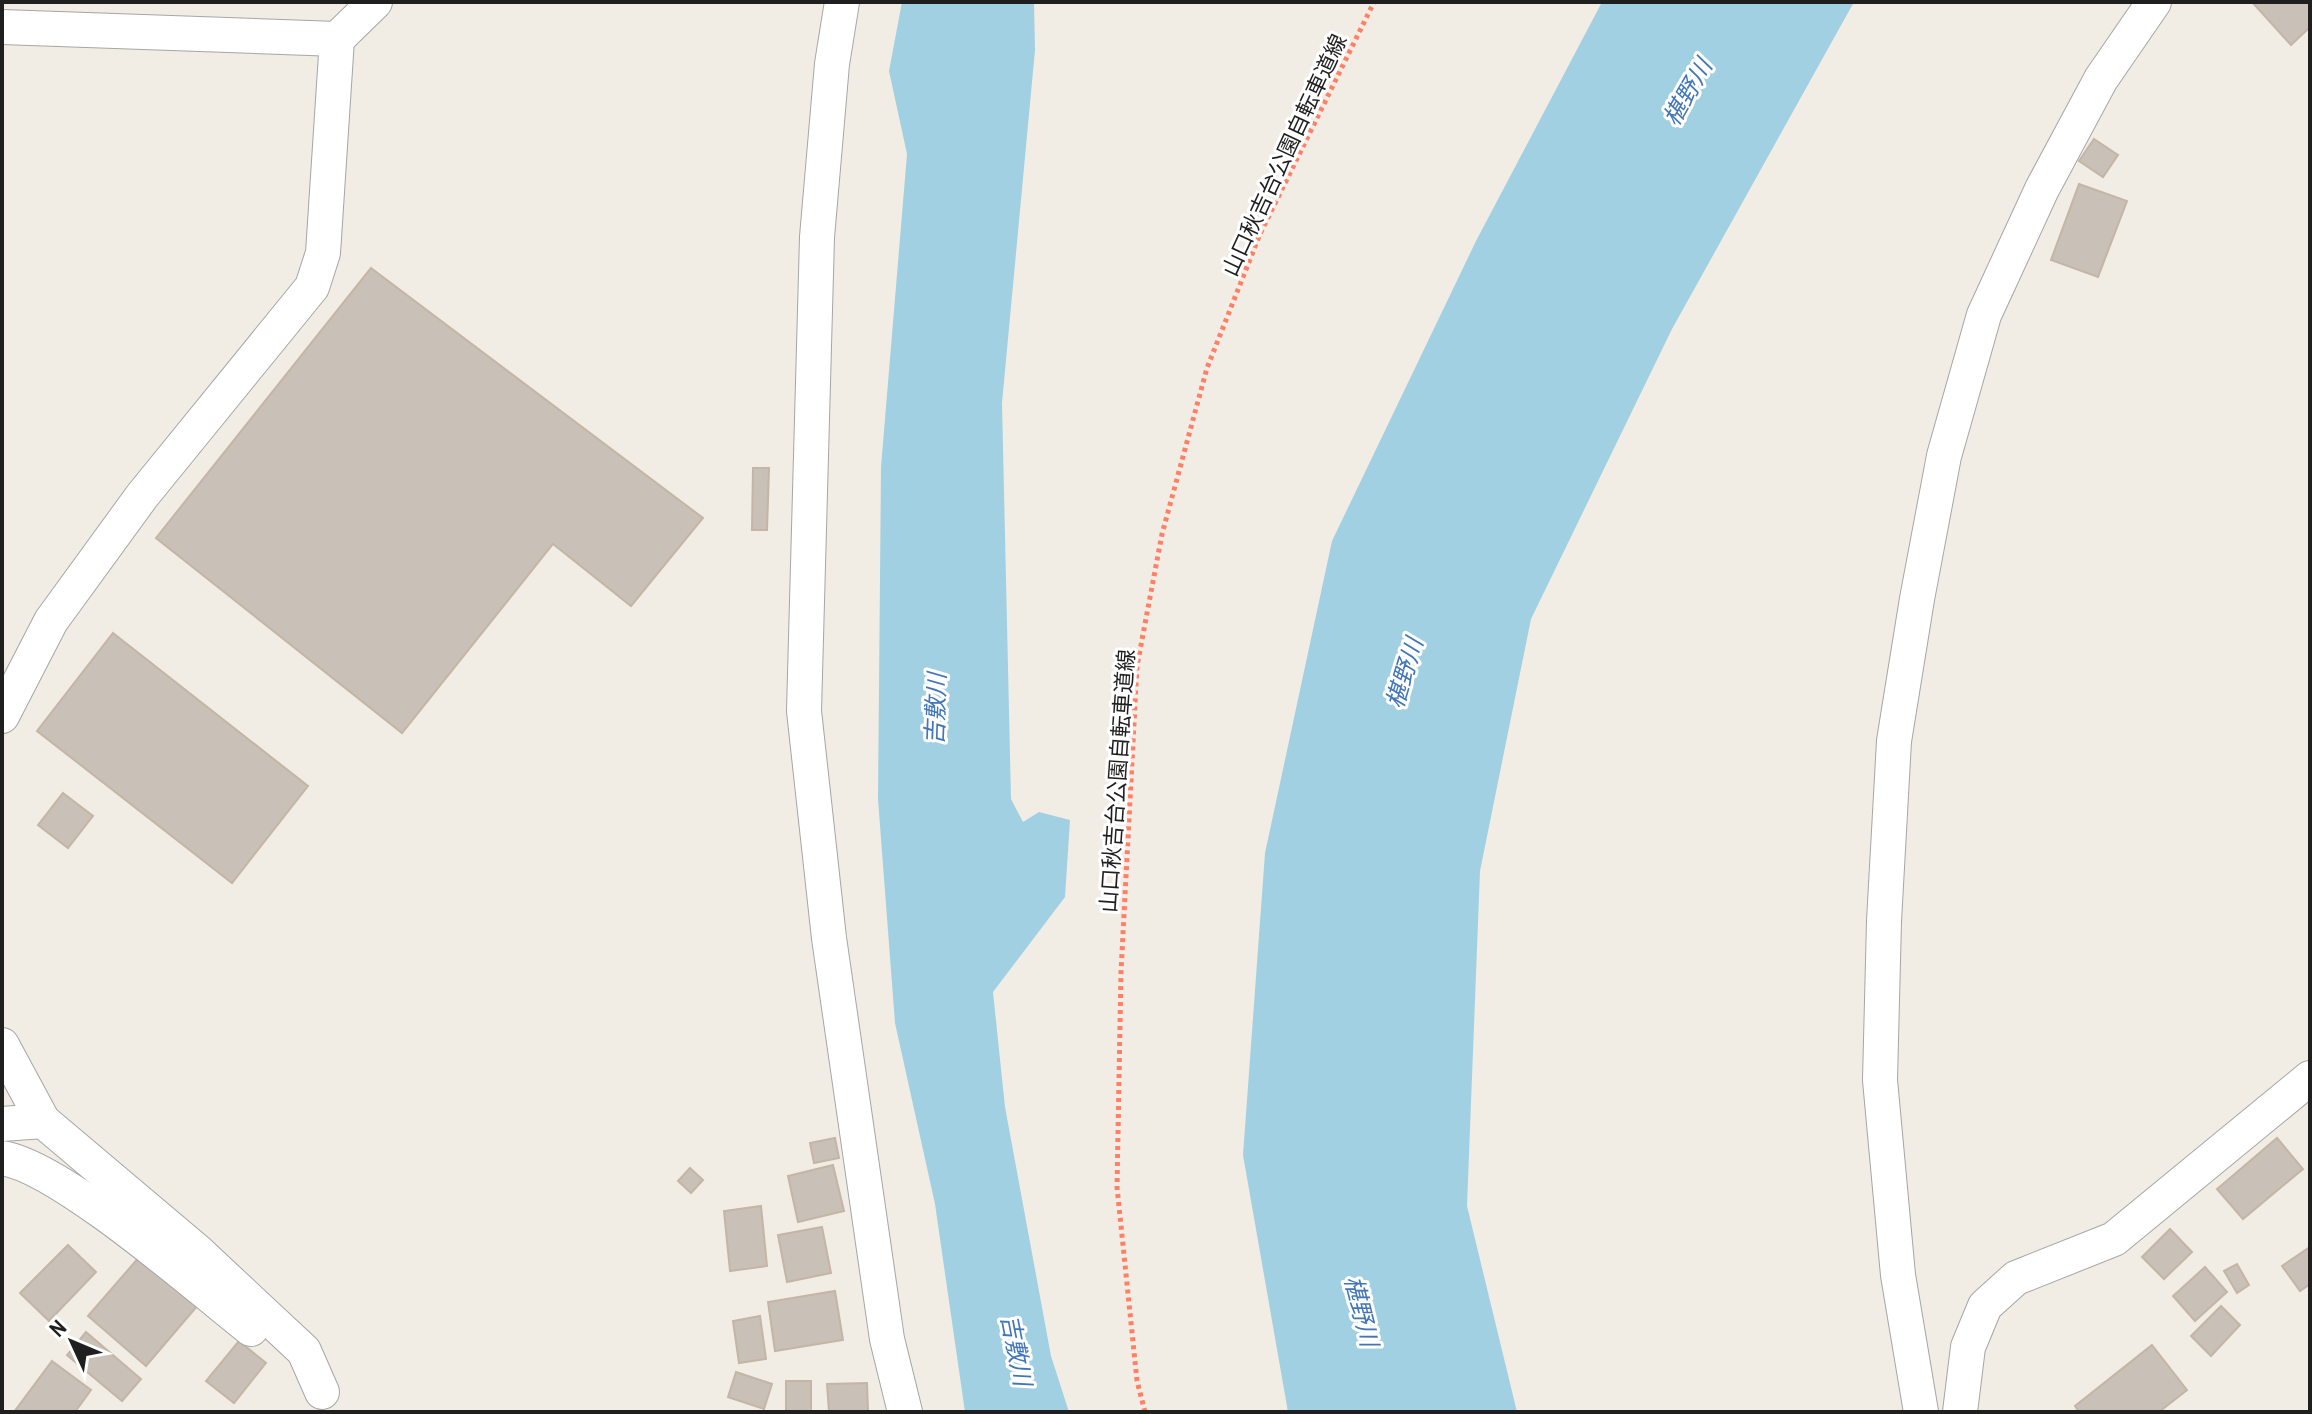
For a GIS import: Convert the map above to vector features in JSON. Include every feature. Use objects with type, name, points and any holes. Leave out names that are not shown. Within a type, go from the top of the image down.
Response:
[{"type":"street","points":[[2,716],[51,621],[69,596],[142,496],[312,287],[323,253],[337,39],[375,2]]},
{"type":"street","points":[[842,2],[832,64],[817,237],[804,711],[829,938],[873,1246],[887,1339],[905,1412]]},
{"type":"street","points":[[1921,1412],[1898,1275],[1880,1080],[1884,921],[1894,741],[1915,613],[1944,456],[1984,315],[2042,189],[2094,93],[2154,2]]},
{"type":"street","points":[[2,27],[337,39]]},
{"type":"street","points":[[2,1045],[43,1121],[197,1251],[304,1351],[333,1402]]},
{"type":"street","points":[[1960,1412],[1968,1347],[1985,1306],[2016,1278],[2114,1239],[2310,1078]]},
{"type":"street","points":[[2,1124],[43,1121]]},
{"type":"street","points":[[2,1158],[50,1179],[120,1226],[281,1353],[333,1402]]},
{"type":"path","name":"山口秋吉台公園自転車道線","points":[[1145,1412],[1137,1381],[1117,1187],[1121,972],[1137,666],[1162,534],[1207,368],[1260,234],[1374,2]]},
{"type":"water","name":"吉敷川","points":[[902,2],[1034,2],[1035,50],[1002,403],[1011,799],[1023,822],[1039,812],[1070,820],[1065,897],[993,992],[1005,1107],[1051,1356],[1069,1412],[965,1412],[935,1204],[895,1023],[878,799],[881,467],[907,154],[889,71]]},
{"type":"water","name":"椹野川","points":[[1602,2],[1854,2],[1672,329],[1531,619],[1480,871],[1467,1206],[1517,1412],[1288,1412],[1243,1155],[1265,853],[1332,541],[1476,241]]},
{"type":"building","points":[[2252,2],[2310,2],[2310,27],[2291,45]]},
{"type":"building","points":[[2094,139],[2118,155],[2103,177],[2079,161]]},
{"type":"building","points":[[2079,184],[2127,201],[2098,277],[2051,260]]},
{"type":"building","points":[[371,268],[703,518],[631,606],[553,544],[402,733],[156,538]]},
{"type":"building","points":[[753,468],[769,468],[767,530],[752,530]]},
{"type":"building","points":[[113,633],[308,786],[232,883],[37,731]]},
{"type":"building","points":[[63,793],[93,816],[68,848],[38,825]]},
{"type":"building","points":[[835,1138],[839,1158],[814,1163],[810,1143]]},
{"type":"building","points":[[2277,1138],[2303,1169],[2243,1219],[2217,1189]]},
{"type":"building","points":[[833,1165],[844,1211],[798,1222],[788,1176]]},
{"type":"building","points":[[690,1168],[703,1180],[691,1193],[678,1181]]},
{"type":"building","points":[[761,1206],[767,1266],[730,1271],[724,1211]]},
{"type":"building","points":[[822,1227],[831,1273],[787,1282],[778,1235]]},
{"type":"building","points":[[2170,1229],[2192,1252],[2164,1279],[2142,1257]]},
{"type":"building","points":[[68,1245],[96,1272],[49,1321],[20,1293]]},
{"type":"building","points":[[2310,1247],[2310,1284],[2300,1291],[2282,1266]]},
{"type":"building","points":[[141,1255],[198,1305],[146,1366],[88,1316]]},
{"type":"building","points":[[2237,1264],[2249,1285],[2237,1293],[2224,1271]]},
{"type":"building","points":[[2205,1267],[2227,1292],[2195,1321],[2173,1296]]},
{"type":"building","points":[[835,1291],[843,1340],[775,1351],[768,1302]]},
{"type":"building","points":[[2221,1306],[2240,1325],[2211,1356],[2191,1336]]},
{"type":"building","points":[[760,1316],[766,1359],[739,1363],[733,1321]]},
{"type":"building","points":[[86,1332],[141,1379],[122,1401],[67,1355]]},
{"type":"building","points":[[239,1341],[266,1363],[234,1403],[206,1381]]},
{"type":"building","points":[[2152,1345],[2187,1390],[2159,1412],[2079,1412],[2075,1406]]},
{"type":"building","points":[[52,1361],[91,1390],[75,1412],[14,1412]]},
{"type":"building","points":[[736,1372],[772,1384],[764,1409],[728,1397]]},
{"type":"building","points":[[786,1381],[811,1381],[811,1412],[786,1412]]},
{"type":"building","points":[[867,1383],[868,1412],[829,1412],[827,1384]]}]
